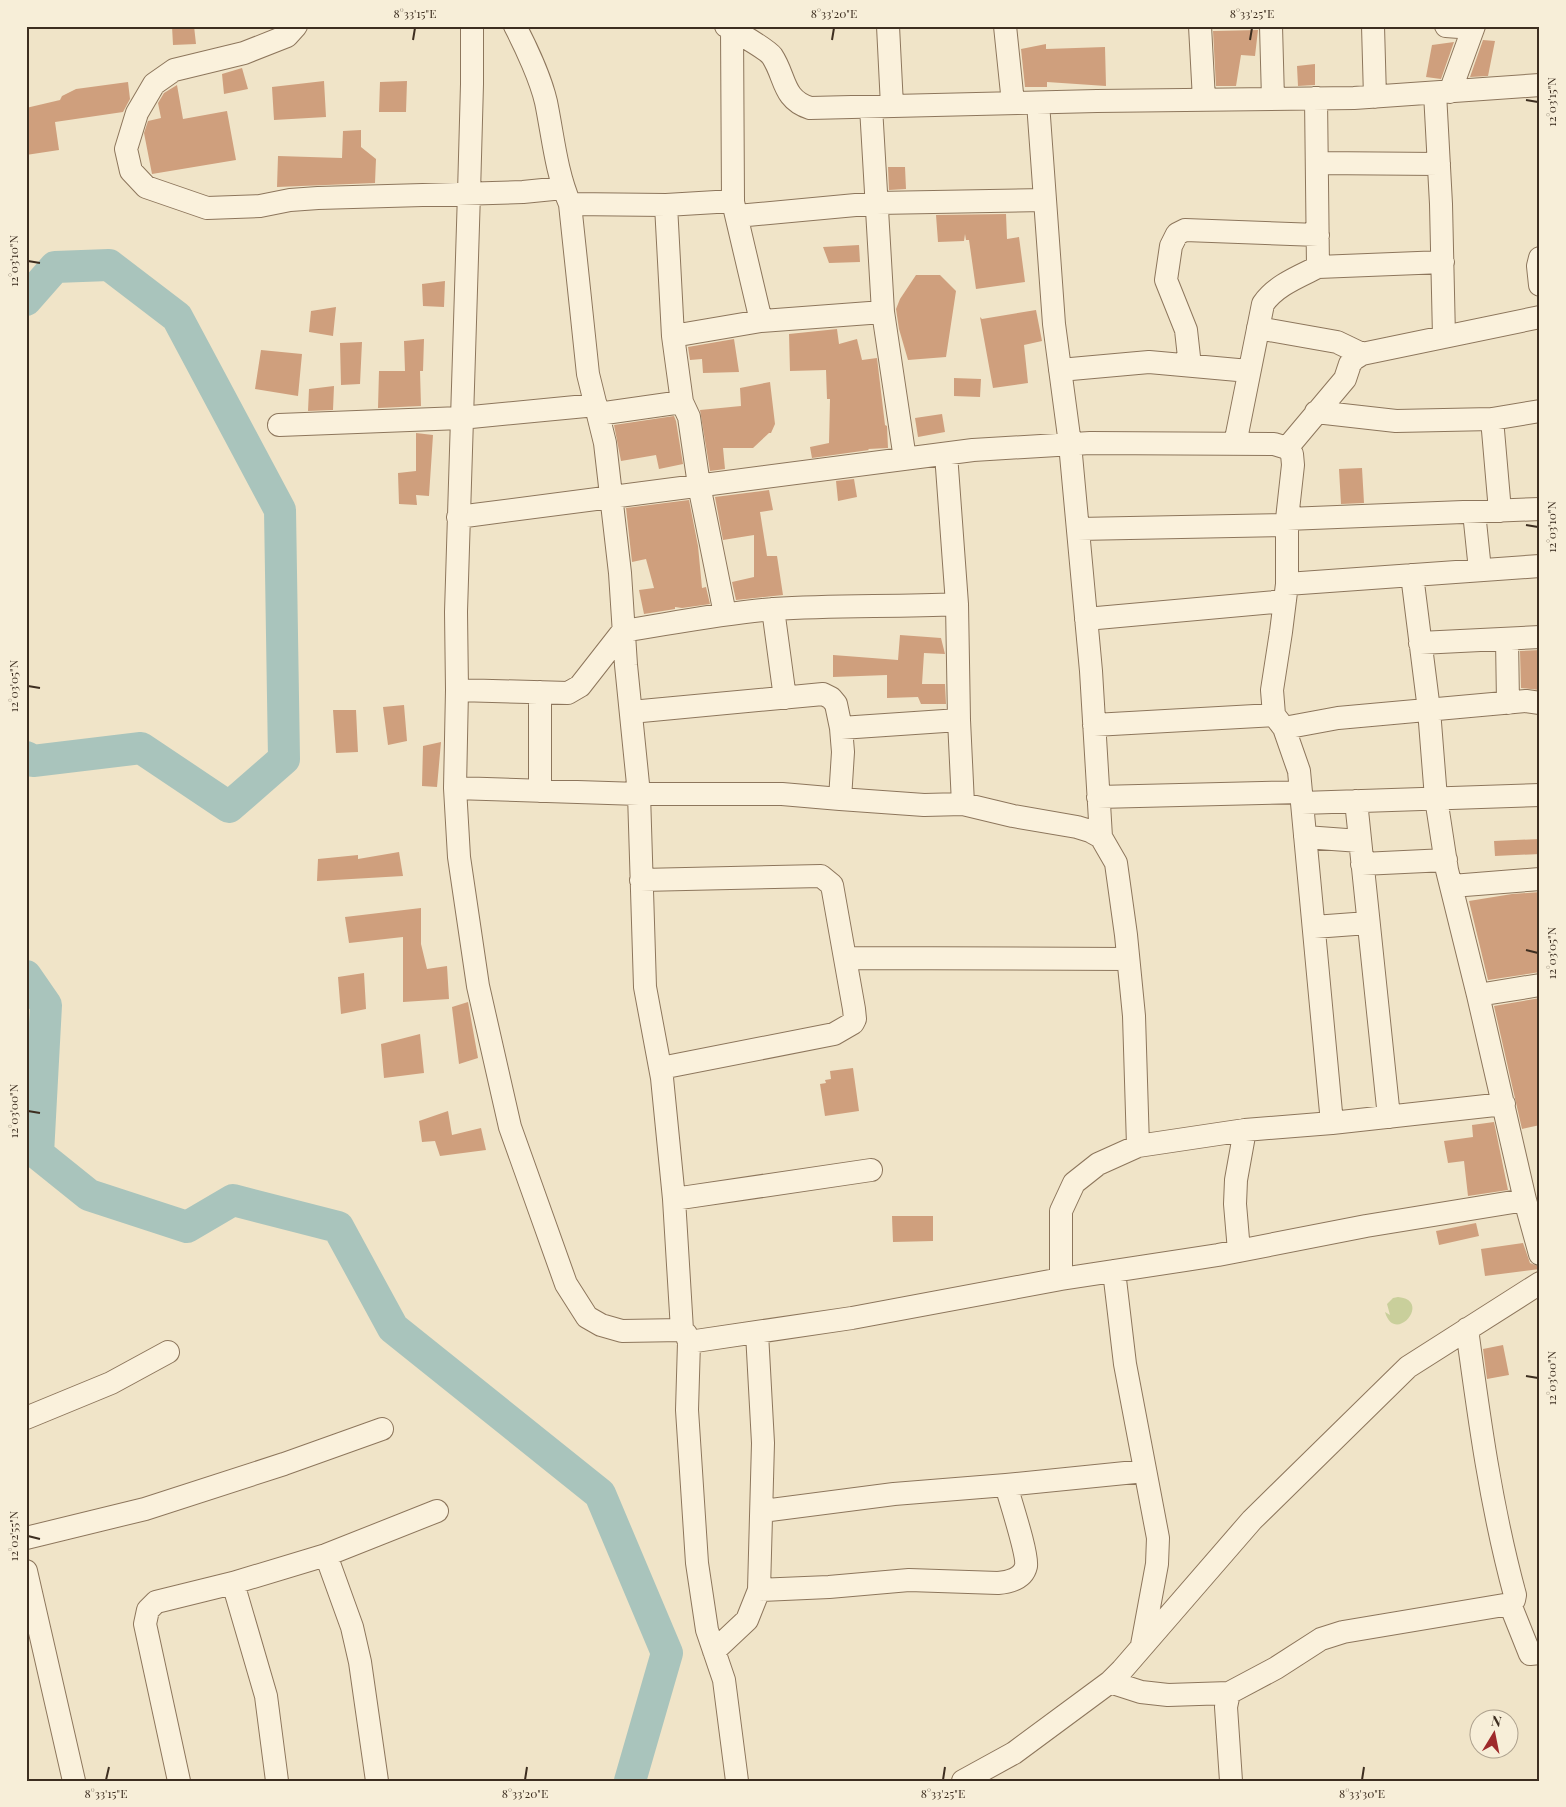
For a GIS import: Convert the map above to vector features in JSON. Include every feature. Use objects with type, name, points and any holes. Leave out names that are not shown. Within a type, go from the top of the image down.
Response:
[{"type":"street","points":[[296,26],[288,36],[244,53],[174,70],[154,84],[137,112],[126,149],[131,171],[146,187],[207,208],[260,206],[290,200],[318,198],[523,192],[666,205],[735,209],[877,203],[1045,200]]},
{"type":"street","points":[[472,26],[472,84],[456,612],[455,788],[459,857],[478,986],[510,1127],[566,1284],[587,1316],[601,1325],[622,1331],[685,1336],[757,1333],[852,1318],[1061,1279],[1238,1251],[1366,1226],[1525,1200]]},
{"type":"street","points":[[515,26],[545,99],[566,196],[588,374],[605,443],[620,574],[639,794],[645,987],[661,1068],[674,1199],[685,1336],[687,1410],[697,1563],[707,1630],[724,1680],[737,1781]]},
{"type":"street","points":[[888,26],[877,203],[883,312],[905,459]]},
{"type":"street","points":[[1005,26],[1013,104]]},
{"type":"street","points":[[1200,26],[1204,100]]},
{"type":"street","points":[[1271,26],[1273,99]]},
{"type":"street","points":[[1373,26],[1375,97]]},
{"type":"street","points":[[1444,338],[1439,164],[1442,93],[1473,27],[1446,26]]},
{"type":"street","points":[[729,27],[771,55],[788,93],[799,105],[810,108],[1375,97],[1540,85]]},
{"type":"street","points":[[729,27],[735,209],[761,321]]},
{"type":"street","points":[[1316,98],[1318,268]]},
{"type":"street","points":[[1038,103],[1054,324],[1070,444],[1086,619],[1101,837],[1116,863],[1134,1016],[1138,1146]]},
{"type":"street","points":[[1317,163],[1439,164]]},
{"type":"street","points":[[666,205],[673,336],[682,402],[689,417],[699,485],[725,614]]},
{"type":"street","points":[[1190,366],[1186,330],[1166,280],[1171,246],[1177,234],[1185,230],[1318,235]]},
{"type":"street","points":[[1540,258],[1538,260],[1540,285]]},
{"type":"street","points":[[1235,444],[1263,304],[1270,294],[1300,276],[1318,268],[1443,262]]},
{"type":"street","points":[[673,336],[761,321],[883,312]]},
{"type":"street","points":[[1287,448],[1345,379],[1354,358],[1362,354],[1540,317]]},
{"type":"street","points":[[1258,328],[1337,342],[1362,354]]},
{"type":"street","points":[[1060,370],[1149,362],[1249,371]]},
{"type":"street","points":[[278,424],[461,418],[597,410],[682,402]]},
{"type":"street","points":[[1316,412],[1396,421],[1492,419],[1540,411]]},
{"type":"street","points":[[1492,419],[1500,511]]},
{"type":"street","points":[[458,517],[973,450],[1070,444],[1274,444],[1287,448],[1292,454],[1292,465],[1287,522],[1286,593],[1282,632],[1272,690],[1279,721],[1299,771],[1332,1123]]},
{"type":"street","points":[[946,454],[957,604],[963,804]]},
{"type":"street","points":[[1078,529],[1287,522],[1540,509]]},
{"type":"street","points":[[1474,512],[1480,570]]},
{"type":"street","points":[[1086,619],[1412,575],[1540,566]]},
{"type":"street","points":[[1412,575],[1436,798],[1446,860],[1525,1200],[1540,1254]]},
{"type":"street","points":[[457,690],[568,693],[574,691],[624,631],[725,614],[773,609],[826,606],[894,607],[957,604]]},
{"type":"street","points":[[773,609],[785,698]]},
{"type":"street","points":[[1420,643],[1540,637]]},
{"type":"street","points":[[1506,639],[1508,702]]},
{"type":"street","points":[[540,692],[540,790]]},
{"type":"street","points":[[631,712],[823,694],[836,704],[842,728],[843,752],[840,799]]},
{"type":"street","points":[[1094,724],[1279,721],[1338,718],[1508,702],[1526,701],[1540,703]]},
{"type":"street","points":[[842,728],[959,720]]},
{"type":"street","points":[[455,788],[639,794],[782,794],[924,805],[963,804],[1013,816],[1077,827],[1101,837]]},
{"type":"street","points":[[1098,796],[1301,797],[1356,801],[1540,795]]},
{"type":"street","points":[[1356,801],[1389,1117]]},
{"type":"street","points":[[1305,837],[1360,840]]},
{"type":"street","points":[[1362,864],[1446,860]]},
{"type":"street","points":[[641,880],[820,876],[832,884],[854,1009],[855,1019],[853,1023],[834,1034],[661,1068]]},
{"type":"street","points":[[1452,886],[1540,879]]},
{"type":"street","points":[[1314,927],[1368,923]]},
{"type":"street","points":[[845,958],[1128,959]]},
{"type":"street","points":[[1478,995],[1540,985]]},
{"type":"street","points":[[1061,1279],[1061,1211],[1074,1183],[1098,1164],[1138,1146],[1245,1130],[1332,1123],[1504,1104]]},
{"type":"street","points":[[1238,1251],[1235,1204],[1236,1180],[1245,1130]]},
{"type":"street","points":[[674,1199],[871,1170]]},
{"type":"street","points":[[1114,1271],[1125,1364],[1158,1538],[1157,1564],[1142,1645]]},
{"type":"street","points":[[963,1781],[1014,1753],[1110,1682],[1252,1520],[1408,1367],[1540,1283]]},
{"type":"street","points":[[1110,1682],[1141,1692],[1168,1695],[1229,1693],[1276,1668],[1321,1639],[1329,1636],[1510,1604],[1514,1600],[1514,1594],[1501,1545],[1484,1452],[1466,1329]]},
{"type":"street","points":[[714,1651],[747,1620],[759,1590],[763,1443],[757,1333]]},
{"type":"street","points":[[26,1418],[111,1383],[168,1352]]},
{"type":"street","points":[[26,1538],[146,1509],[284,1464],[382,1428]]},
{"type":"street","points":[[762,1511],[894,1494],[1145,1471]]},
{"type":"street","points":[[759,1590],[829,1587],[908,1580],[1012,1582],[1021,1574],[1026,1566],[1025,1554],[1006,1485]]},
{"type":"street","points":[[179,1781],[145,1624],[148,1610],[156,1602],[326,1556],[437,1511]]},
{"type":"street","points":[[326,1556],[352,1627],[360,1662],[377,1781]]},
{"type":"street","points":[[26,1571],[33,1634],[74,1781]]},
{"type":"street","points":[[233,1582],[266,1696],[277,1781]]},
{"type":"street","points":[[1510,1604],[1530,1654],[1540,1653]]},
{"type":"street","points":[[1229,1693],[1226,1707],[1231,1781]]},
{"type":"green space","points":[[1398,1297],[1408,1300],[1412,1305],[1412,1312],[1403,1323],[1396,1324],[1390,1321],[1385,1312],[1390,1315],[1387,1304],[1393,1298]]},
{"type":"building","points":[[172,26],[194,26],[196,44],[173,45]]},
{"type":"building","points":[[1258,30],[1255,56],[1241,55],[1236,86],[1216,86],[1213,31]]},
{"type":"building","points":[[1483,40],[1495,41],[1488,76],[1470,77]]},
{"type":"building","points":[[1454,42],[1441,79],[1426,77],[1432,45]]},
{"type":"building","points":[[1046,44],[1046,49],[1105,47],[1106,86],[1047,82],[1047,87],[1025,87],[1021,49]]},
{"type":"building","points":[[1315,64],[1315,85],[1298,86],[1297,66]]},
{"type":"building","points":[[242,68],[248,89],[224,94],[222,74]]},
{"type":"building","points":[[324,81],[326,117],[274,120],[272,87]]},
{"type":"building","points":[[407,81],[406,112],[379,112],[380,82]]},
{"type":"building","points":[[128,82],[130,99],[123,112],[55,122],[59,150],[26,155],[26,108],[60,100],[62,96],[76,89]]},
{"type":"building","points":[[177,85],[183,119],[227,111],[236,160],[152,174],[144,133],[148,121],[161,118],[158,103],[164,93]]},
{"type":"building","points":[[361,130],[361,147],[376,159],[375,183],[277,187],[278,156],[342,158],[343,131]]},
{"type":"building","points":[[888,167],[905,167],[906,189],[889,190]]},
{"type":"building","points":[[1006,214],[1007,239],[1019,237],[1025,282],[976,289],[969,240],[966,240],[965,234],[964,241],[938,242],[936,215]]},
{"type":"building","points":[[859,245],[860,262],[829,263],[823,247]]},
{"type":"building","points":[[916,275],[940,275],[956,291],[946,357],[908,360],[899,329],[896,309],[900,299]]},
{"type":"building","points":[[445,281],[444,307],[423,306],[422,284]]},
{"type":"building","points":[[336,307],[333,336],[309,332],[311,311]]},
{"type":"building","points":[[1036,310],[1042,341],[1024,345],[1028,383],[993,388],[980,317],[982,319]]},
{"type":"building","points":[[837,329],[839,344],[857,339],[862,360],[877,358],[885,425],[887,426],[888,448],[868,449],[812,458],[810,447],[829,443],[830,399],[827,399],[826,370],[790,371],[789,334]]},
{"type":"building","points":[[424,339],[423,371],[420,371],[421,406],[378,408],[379,371],[405,371],[404,341]]},
{"type":"building","points":[[734,339],[739,372],[703,373],[702,359],[690,360],[688,347]]},
{"type":"building","points":[[362,342],[360,384],[341,385],[340,343]]},
{"type":"building","points":[[261,350],[302,354],[298,396],[255,389]]},
{"type":"building","points":[[954,378],[981,379],[980,397],[954,396]]},
{"type":"building","points":[[770,382],[775,424],[771,433],[753,448],[723,448],[725,469],[710,471],[700,410],[741,406],[740,388]]},
{"type":"building","points":[[334,386],[333,410],[308,411],[309,389]]},
{"type":"building","points":[[942,414],[945,432],[918,437],[915,418]]},
{"type":"building","points":[[674,416],[683,464],[659,469],[656,455],[621,461],[614,425]]},
{"type":"building","points":[[416,433],[433,435],[429,496],[416,495],[417,505],[399,504],[398,473],[416,471]]},
{"type":"building","points":[[1362,468],[1364,503],[1341,504],[1339,469]]},
{"type":"building","points":[[854,479],[857,497],[838,501],[836,481]]},
{"type":"building","points":[[769,490],[773,510],[760,512],[767,556],[777,556],[783,595],[736,600],[732,582],[754,577],[754,535],[723,540],[715,497]]},
{"type":"building","points":[[689,500],[698,546],[702,588],[706,587],[710,604],[682,608],[675,607],[675,609],[644,614],[639,590],[654,588],[646,559],[632,562],[626,508]]},
{"type":"building","points":[[900,635],[941,638],[945,654],[924,653],[922,684],[945,684],[946,704],[921,704],[918,697],[887,698],[887,675],[833,677],[833,655],[898,660]]},
{"type":"building","points":[[1540,650],[1540,690],[1521,688],[1520,651]]},
{"type":"building","points":[[404,705],[407,741],[388,745],[383,707]]},
{"type":"building","points":[[333,710],[356,710],[358,752],[336,753]]},
{"type":"building","points":[[441,742],[437,787],[422,786],[423,746]]},
{"type":"building","points":[[1540,839],[1540,854],[1495,856],[1494,841]]},
{"type":"building","points":[[399,852],[403,876],[317,881],[318,859],[358,855],[358,859]]},
{"type":"building","points":[[1540,892],[1540,972],[1488,980],[1469,901],[1512,894]]},
{"type":"building","points":[[421,908],[421,944],[427,969],[447,966],[449,999],[403,1002],[403,937],[349,943],[345,917]]},
{"type":"building","points":[[364,973],[366,1009],[341,1014],[338,977]]},
{"type":"building","points":[[1540,998],[1540,1125],[1522,1129],[1494,1006]]},
{"type":"building","points":[[468,1002],[478,1058],[459,1064],[452,1007]]},
{"type":"building","points":[[420,1034],[424,1073],[384,1078],[381,1044]]},
{"type":"building","points":[[853,1068],[859,1111],[825,1116],[820,1084],[826,1083],[825,1080],[831,1079],[830,1071]]},
{"type":"building","points":[[448,1111],[452,1135],[481,1128],[486,1150],[440,1156],[435,1141],[422,1142],[419,1121]]},
{"type":"building","points":[[1494,1122],[1508,1190],[1468,1196],[1464,1161],[1448,1163],[1444,1141],[1473,1137],[1472,1125]]},
{"type":"building","points":[[892,1216],[933,1216],[933,1241],[893,1242]]},
{"type":"building","points":[[1476,1223],[1479,1236],[1439,1245],[1436,1231]]},
{"type":"building","points":[[1523,1243],[1530,1263],[1540,1267],[1540,1269],[1485,1276],[1481,1249]]},
{"type":"building","points":[[1503,1345],[1509,1375],[1487,1379],[1483,1349]]},
{"type":"waterway","points":[[26,300],[55,267],[109,265],[177,317],[280,510],[284,759],[229,807],[141,748],[33,761],[26,757]]},
{"type":"waterway","points":[[26,976],[46,1005],[38,1154],[89,1195],[187,1227],[233,1200],[338,1227],[393,1328],[600,1494],[667,1653],[630,1781]]}]
